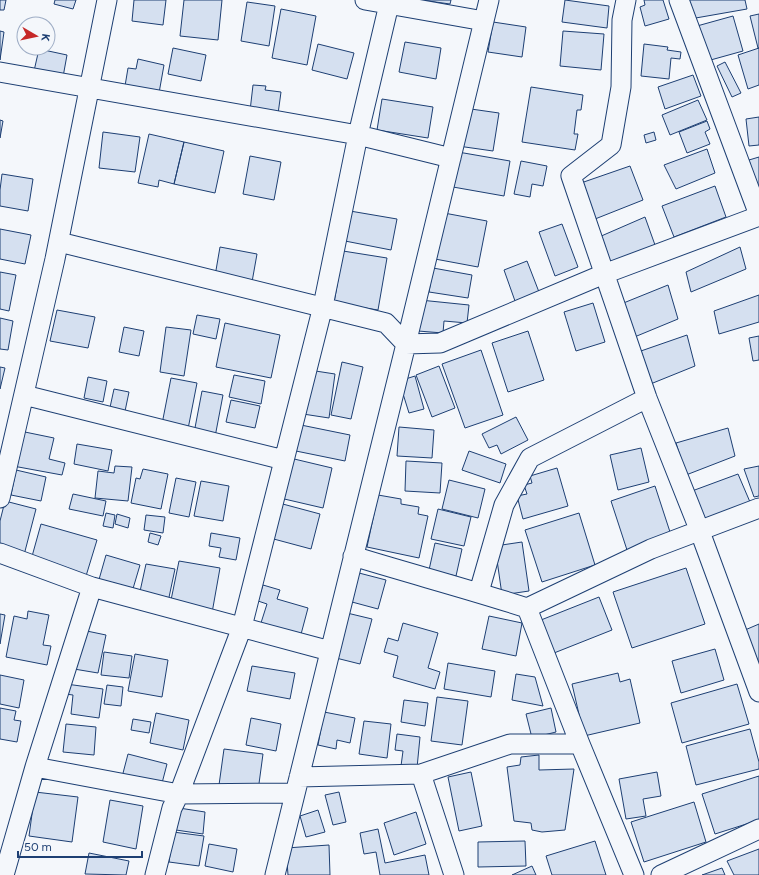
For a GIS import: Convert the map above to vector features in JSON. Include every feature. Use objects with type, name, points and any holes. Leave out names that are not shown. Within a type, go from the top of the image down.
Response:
[{"type":"street","points":[[0,498],[59,242],[107,0]]},
{"type":"street","points":[[365,0],[390,2],[484,21]]},
{"type":"street","points":[[276,873],[489,0]]},
{"type":"street","points":[[626,0],[622,20],[622,86],[611,145],[571,176],[647,398],[699,530],[759,692]]},
{"type":"street","points":[[59,242],[323,306],[386,323],[406,344],[440,344],[604,274],[759,216],[679,0]]},
{"type":"street","points":[[155,875],[172,808],[179,794],[242,627],[323,306],[358,135],[390,2]]},
{"type":"street","points":[[0,72],[358,135],[451,158]]},
{"type":"street","points":[[24,396],[284,460]]},
{"type":"street","points":[[479,592],[504,505],[530,458],[647,398]]},
{"type":"street","points":[[353,556],[479,592],[527,608],[651,549],[759,508]]},
{"type":"street","points":[[0,553],[92,587],[330,651]]},
{"type":"street","points":[[4,875],[35,767],[92,587]]},
{"type":"street","points":[[527,608],[580,744],[634,875]]},
{"type":"street","points":[[35,767],[179,794],[421,774],[510,744],[580,744]]},
{"type":"street","points":[[421,774],[454,875]]},
{"type":"street","points":[[661,875],[759,829]]},
{"type":"building","points":[[0,0],[6,0],[4,10],[0,10]]},
{"type":"building","points":[[55,0],[76,0],[73,9],[54,4]]},
{"type":"building","points":[[134,0],[166,0],[163,25],[132,21]]},
{"type":"building","points":[[184,0],[222,0],[218,40],[180,36]]},
{"type":"building","points":[[421,0],[451,0],[450,4]]},
{"type":"building","points":[[565,0],[609,6],[607,28],[562,22]]},
{"type":"building","points":[[644,0],[663,0],[669,19],[645,26],[640,7],[645,5]]},
{"type":"building","points":[[683,0],[745,0],[747,9],[690,19]]},
{"type":"building","points":[[247,2],[275,6],[269,46],[241,41]]},
{"type":"building","points":[[281,9],[316,16],[307,65],[272,58]]},
{"type":"building","points":[[759,14],[759,48],[758,48],[750,16]]},
{"type":"building","points":[[733,16],[743,51],[707,61],[697,26]]},
{"type":"building","points":[[493,22],[526,27],[522,57],[488,52]]},
{"type":"building","points":[[0,31],[4,32],[0,60]]},
{"type":"building","points":[[563,31],[604,34],[601,70],[560,66]]},
{"type":"building","points":[[405,42],[441,48],[436,79],[399,72]]},
{"type":"building","points":[[318,44],[354,53],[347,79],[312,70]]},
{"type":"building","points":[[644,44],[668,47],[667,50],[681,52],[680,59],[671,58],[669,79],[641,76]]},
{"type":"building","points":[[173,48],[206,55],[201,81],[168,74]]},
{"type":"building","points":[[759,48],[759,85],[748,89],[738,55]]},
{"type":"building","points":[[56,53],[67,55],[63,77],[34,71],[37,56],[56,56]]},
{"type":"building","points":[[138,59],[164,65],[159,93],[125,86],[128,68],[136,69]]},
{"type":"building","points":[[725,62],[741,93],[732,97],[717,66]]},
{"type":"building","points":[[693,75],[701,96],[665,109],[658,87]]},
{"type":"building","points":[[253,85],[266,86],[265,90],[281,92],[278,114],[250,111]]},
{"type":"building","points":[[531,87],[583,95],[581,110],[577,110],[574,134],[578,134],[575,150],[522,142]]},
{"type":"building","points":[[382,99],[433,107],[428,138],[377,130]]},
{"type":"building","points":[[698,100],[707,120],[670,135],[662,115]]},
{"type":"building","points":[[464,108],[499,113],[493,151],[458,146]]},
{"type":"building","points":[[759,117],[759,145],[749,146],[746,119]]},
{"type":"building","points":[[0,120],[3,121],[0,138]]},
{"type":"building","points":[[707,121],[710,129],[705,132],[710,144],[687,153],[679,132]]},
{"type":"building","points":[[103,132],[140,137],[135,172],[99,168]]},
{"type":"building","points":[[654,132],[656,140],[646,143],[644,135]]},
{"type":"building","points":[[149,134],[184,142],[174,184],[159,180],[158,187],[138,183]]},
{"type":"building","points":[[184,142],[224,151],[215,193],[174,184]]},
{"type":"building","points":[[707,149],[715,173],[676,189],[664,165]]},
{"type":"building","points":[[458,152],[510,161],[504,196],[453,187]]},
{"type":"building","points":[[250,156],[281,162],[274,200],[243,194]]},
{"type":"building","points":[[759,157],[759,196],[749,160]]},
{"type":"building","points":[[521,161],[547,166],[543,186],[532,184],[530,197],[514,194]]},
{"type":"building","points":[[630,166],[643,200],[590,221],[578,184]]},
{"type":"building","points":[[2,174],[33,179],[28,211],[0,206]]},
{"type":"building","points":[[715,186],[726,217],[674,237],[662,206]]},
{"type":"building","points":[[350,211],[397,219],[391,250],[345,241]]},
{"type":"building","points":[[444,213],[487,221],[478,267],[435,259]]},
{"type":"building","points":[[645,217],[655,245],[607,265],[599,237]]},
{"type":"building","points":[[562,224],[578,267],[555,276],[539,232]]},
{"type":"building","points":[[0,229],[31,235],[25,264],[0,259]]},
{"type":"building","points":[[220,247],[257,254],[252,282],[215,276]]},
{"type":"building","points":[[740,247],[746,269],[691,292],[686,272]]},
{"type":"building","points":[[343,251],[387,258],[378,310],[334,303]]},
{"type":"building","points":[[527,261],[539,292],[515,301],[504,270]]},
{"type":"building","points":[[433,268],[472,275],[468,298],[429,292]]},
{"type":"building","points":[[0,272],[16,275],[9,311],[0,309]]},
{"type":"building","points":[[668,285],[678,319],[632,338],[621,304]]},
{"type":"building","points":[[759,295],[759,322],[719,334],[714,311]]},
{"type":"building","points":[[420,300],[469,305],[467,323],[444,321],[443,333],[418,331]]},
{"type":"building","points":[[593,303],[605,342],[576,351],[564,312]]},
{"type":"building","points":[[57,310],[95,317],[88,348],[50,341]]},
{"type":"building","points":[[197,315],[220,319],[216,339],[193,334]]},
{"type":"building","points":[[0,318],[13,321],[8,350],[0,349]]},
{"type":"building","points":[[225,323],[280,335],[271,378],[216,367]]},
{"type":"building","points":[[124,327],[144,331],[139,356],[119,352]]},
{"type":"building","points":[[166,327],[191,330],[184,376],[160,372]]},
{"type":"building","points":[[528,331],[544,380],[508,392],[492,343]]},
{"type":"building","points":[[687,335],[695,366],[648,385],[638,352]]},
{"type":"building","points":[[759,336],[759,360],[753,361],[749,338]]},
{"type":"building","points":[[481,350],[503,415],[465,428],[442,364]]},
{"type":"building","points":[[342,362],[363,367],[351,419],[331,415]]},
{"type":"building","points":[[439,366],[455,408],[432,417],[416,375]]},
{"type":"building","points":[[0,367],[5,368],[0,389]]},
{"type":"building","points":[[309,370],[335,374],[329,418],[303,414]]},
{"type":"building","points":[[234,375],[265,381],[261,404],[229,397]]},
{"type":"building","points":[[415,376],[424,409],[409,413],[399,381]]},
{"type":"building","points":[[88,377],[107,381],[103,402],[84,398]]},
{"type":"building","points":[[171,378],[197,383],[188,429],[162,424]]},
{"type":"building","points":[[114,389],[129,392],[124,416],[109,412]]},
{"type":"building","points":[[202,391],[223,395],[215,437],[194,433]]},
{"type":"building","points":[[231,400],[260,406],[255,428],[226,422]]},
{"type":"building","points":[[516,417],[528,440],[501,454],[497,445],[489,448],[482,434]]},
{"type":"building","points":[[296,424],[350,435],[345,461],[291,450]]},
{"type":"building","points":[[399,427],[434,430],[432,458],[397,456]]},
{"type":"building","points":[[728,428],[735,456],[686,475],[676,443]]},
{"type":"building","points":[[20,431],[54,438],[49,459],[65,463],[62,475],[13,466]]},
{"type":"building","points":[[77,444],[112,450],[108,471],[74,464]]},
{"type":"building","points":[[641,448],[649,482],[618,490],[610,455]]},
{"type":"building","points":[[469,451],[506,464],[500,483],[462,470]]},
{"type":"building","points":[[290,458],[332,468],[323,508],[280,498]]},
{"type":"building","points":[[406,461],[442,463],[440,493],[405,491]]},
{"type":"building","points":[[115,466],[132,467],[128,501],[95,498],[98,471],[114,473]]},
{"type":"building","points":[[759,466],[759,496],[754,497],[744,469]]},
{"type":"building","points":[[557,468],[568,506],[523,519],[517,496],[527,494],[524,485],[532,483],[530,476]]},
{"type":"building","points":[[143,469],[168,474],[161,509],[131,503],[136,478],[140,479]]},
{"type":"building","points":[[16,470],[46,477],[41,501],[11,495]]},
{"type":"building","points":[[738,474],[750,502],[702,523],[692,491]]},
{"type":"building","points":[[176,478],[196,482],[189,517],[169,513]]},
{"type":"building","points":[[449,480],[485,489],[478,518],[442,509]]},
{"type":"building","points":[[201,481],[229,486],[223,521],[194,516]]},
{"type":"building","points":[[655,486],[671,535],[627,550],[611,501]]},
{"type":"building","points":[[73,494],[106,501],[103,516],[69,509]]},
{"type":"building","points":[[378,495],[401,499],[401,504],[419,507],[418,514],[428,516],[419,558],[367,547]]},
{"type":"building","points":[[5,501],[36,509],[24,555],[0,548],[0,521]]},
{"type":"building","points":[[279,503],[320,514],[311,549],[270,538]]},
{"type":"building","points":[[438,509],[471,517],[464,546],[431,539]]},
{"type":"building","points":[[106,513],[115,515],[113,528],[103,526]]},
{"type":"building","points":[[579,513],[595,565],[542,582],[525,530]]},
{"type":"building","points":[[117,514],[130,518],[128,528],[115,524]]},
{"type":"building","points":[[146,515],[165,517],[163,533],[144,530]]},
{"type":"building","points":[[41,524],[97,540],[86,576],[31,560]]},
{"type":"building","points":[[150,533],[161,536],[158,545],[148,542]]},
{"type":"building","points":[[211,533],[240,538],[236,560],[219,557],[221,548],[209,546]]},
{"type":"building","points":[[522,542],[529,591],[502,595],[495,546]]},
{"type":"building","points":[[435,543],[462,549],[456,576],[429,570]]},
{"type":"building","points":[[106,555],[140,565],[132,592],[98,583]]},
{"type":"building","points":[[179,561],[220,568],[212,613],[170,605]]},
{"type":"building","points":[[146,564],[175,569],[168,602],[139,596]]},
{"type":"building","points":[[686,568],[705,624],[632,648],[613,592]]},
{"type":"building","points":[[359,573],[386,580],[378,609],[352,602]]},
{"type":"building","points":[[263,585],[280,590],[277,599],[308,608],[300,638],[260,626],[267,604],[258,601]]},
{"type":"building","points":[[599,597],[612,630],[554,653],[541,620]]},
{"type":"building","points":[[28,611],[49,615],[43,645],[51,646],[47,665],[6,657],[14,616],[27,619]]},
{"type":"building","points":[[347,613],[372,619],[360,664],[336,658]]},
{"type":"building","points":[[0,614],[5,615],[0,644]]},
{"type":"building","points":[[489,616],[522,623],[516,656],[482,649]]},
{"type":"building","points":[[403,623],[438,633],[428,668],[440,672],[435,689],[393,677],[398,656],[384,652],[388,638],[398,641]]},
{"type":"building","points":[[759,624],[759,666],[745,630]]},
{"type":"building","points":[[82,630],[106,635],[98,673],[74,669]]},
{"type":"building","points":[[715,649],[724,680],[681,693],[672,661]]},
{"type":"building","points":[[104,652],[132,656],[129,678],[101,675]]},
{"type":"building","points":[[135,654],[168,660],[162,697],[128,691]]},
{"type":"building","points":[[448,663],[495,671],[491,697],[444,689]]},
{"type":"building","points":[[252,666],[295,673],[290,699],[247,691]]},
{"type":"building","points":[[618,673],[620,682],[630,679],[640,723],[584,736],[572,684]]},
{"type":"building","points":[[516,674],[535,677],[543,706],[512,700]]},
{"type":"building","points":[[0,675],[24,680],[19,708],[0,704]]},
{"type":"building","points":[[66,684],[103,689],[99,718],[71,714],[73,695],[65,694]]},
{"type":"building","points":[[737,684],[749,724],[682,743],[671,703]]},
{"type":"building","points":[[107,685],[123,687],[121,706],[104,704]]},
{"type":"building","points":[[437,697],[468,701],[462,745],[431,741]]},
{"type":"building","points":[[404,700],[428,703],[425,726],[401,722]]},
{"type":"building","points":[[0,708],[16,711],[14,720],[21,721],[17,742],[0,739]]},
{"type":"building","points":[[551,708],[556,732],[532,738],[526,714]]},
{"type":"building","points":[[324,712],[355,718],[350,743],[337,740],[336,749],[318,745]]},
{"type":"building","points":[[156,713],[189,720],[183,750],[150,743]]},
{"type":"building","points":[[251,718],[281,724],[276,751],[246,745]]},
{"type":"building","points":[[133,719],[151,722],[149,733],[131,730]]},
{"type":"building","points":[[364,721],[391,724],[387,758],[359,754]]},
{"type":"building","points":[[66,724],[96,727],[94,755],[63,752]]},
{"type":"building","points":[[750,729],[759,762],[759,769],[696,785],[686,746]]},
{"type":"building","points":[[397,734],[420,737],[417,768],[401,766],[403,751],[395,750]]},
{"type":"building","points":[[224,749],[263,754],[258,791],[219,785]]},
{"type":"building","points":[[128,754],[167,764],[161,787],[122,777]]},
{"type":"building","points":[[539,755],[539,770],[574,769],[565,830],[542,832],[532,830],[531,823],[514,821],[507,767],[520,765],[521,757]]},
{"type":"building","points":[[471,772],[482,826],[459,831],[448,777]]},
{"type":"building","points":[[657,772],[661,796],[643,799],[646,816],[626,819],[619,779]]},
{"type":"building","points":[[759,776],[759,820],[715,834],[702,794]]},
{"type":"building","points":[[35,792],[78,797],[72,842],[29,836]]},
{"type":"building","points":[[339,792],[346,822],[333,825],[325,795]]},
{"type":"building","points":[[110,800],[143,806],[136,849],[103,842]]},
{"type":"building","points":[[694,802],[706,842],[644,862],[631,822]]},
{"type":"building","points":[[179,808],[205,812],[203,834],[176,830]]},
{"type":"building","points":[[318,810],[325,832],[306,837],[300,816]]},
{"type":"building","points":[[416,812],[426,844],[394,855],[384,823]]},
{"type":"building","points":[[378,829],[385,863],[425,855],[429,875],[380,875],[376,852],[364,854],[360,833]]},
{"type":"building","points":[[173,832],[204,836],[199,866],[169,862]]},
{"type":"building","points":[[525,841],[526,866],[478,867],[478,842]]},
{"type":"building","points":[[595,841],[606,875],[552,875],[546,856]]},
{"type":"building","points":[[209,844],[237,849],[233,872],[205,866]]},
{"type":"building","points":[[329,845],[330,875],[288,875],[286,848]]},
{"type":"building","points":[[759,849],[759,875],[734,875],[727,861]]},
{"type":"building","points":[[89,853],[129,861],[126,875],[85,874]]},
{"type":"building","points":[[532,866],[536,875],[512,875]]},
{"type":"building","points":[[722,868],[725,875],[702,875]]}]
